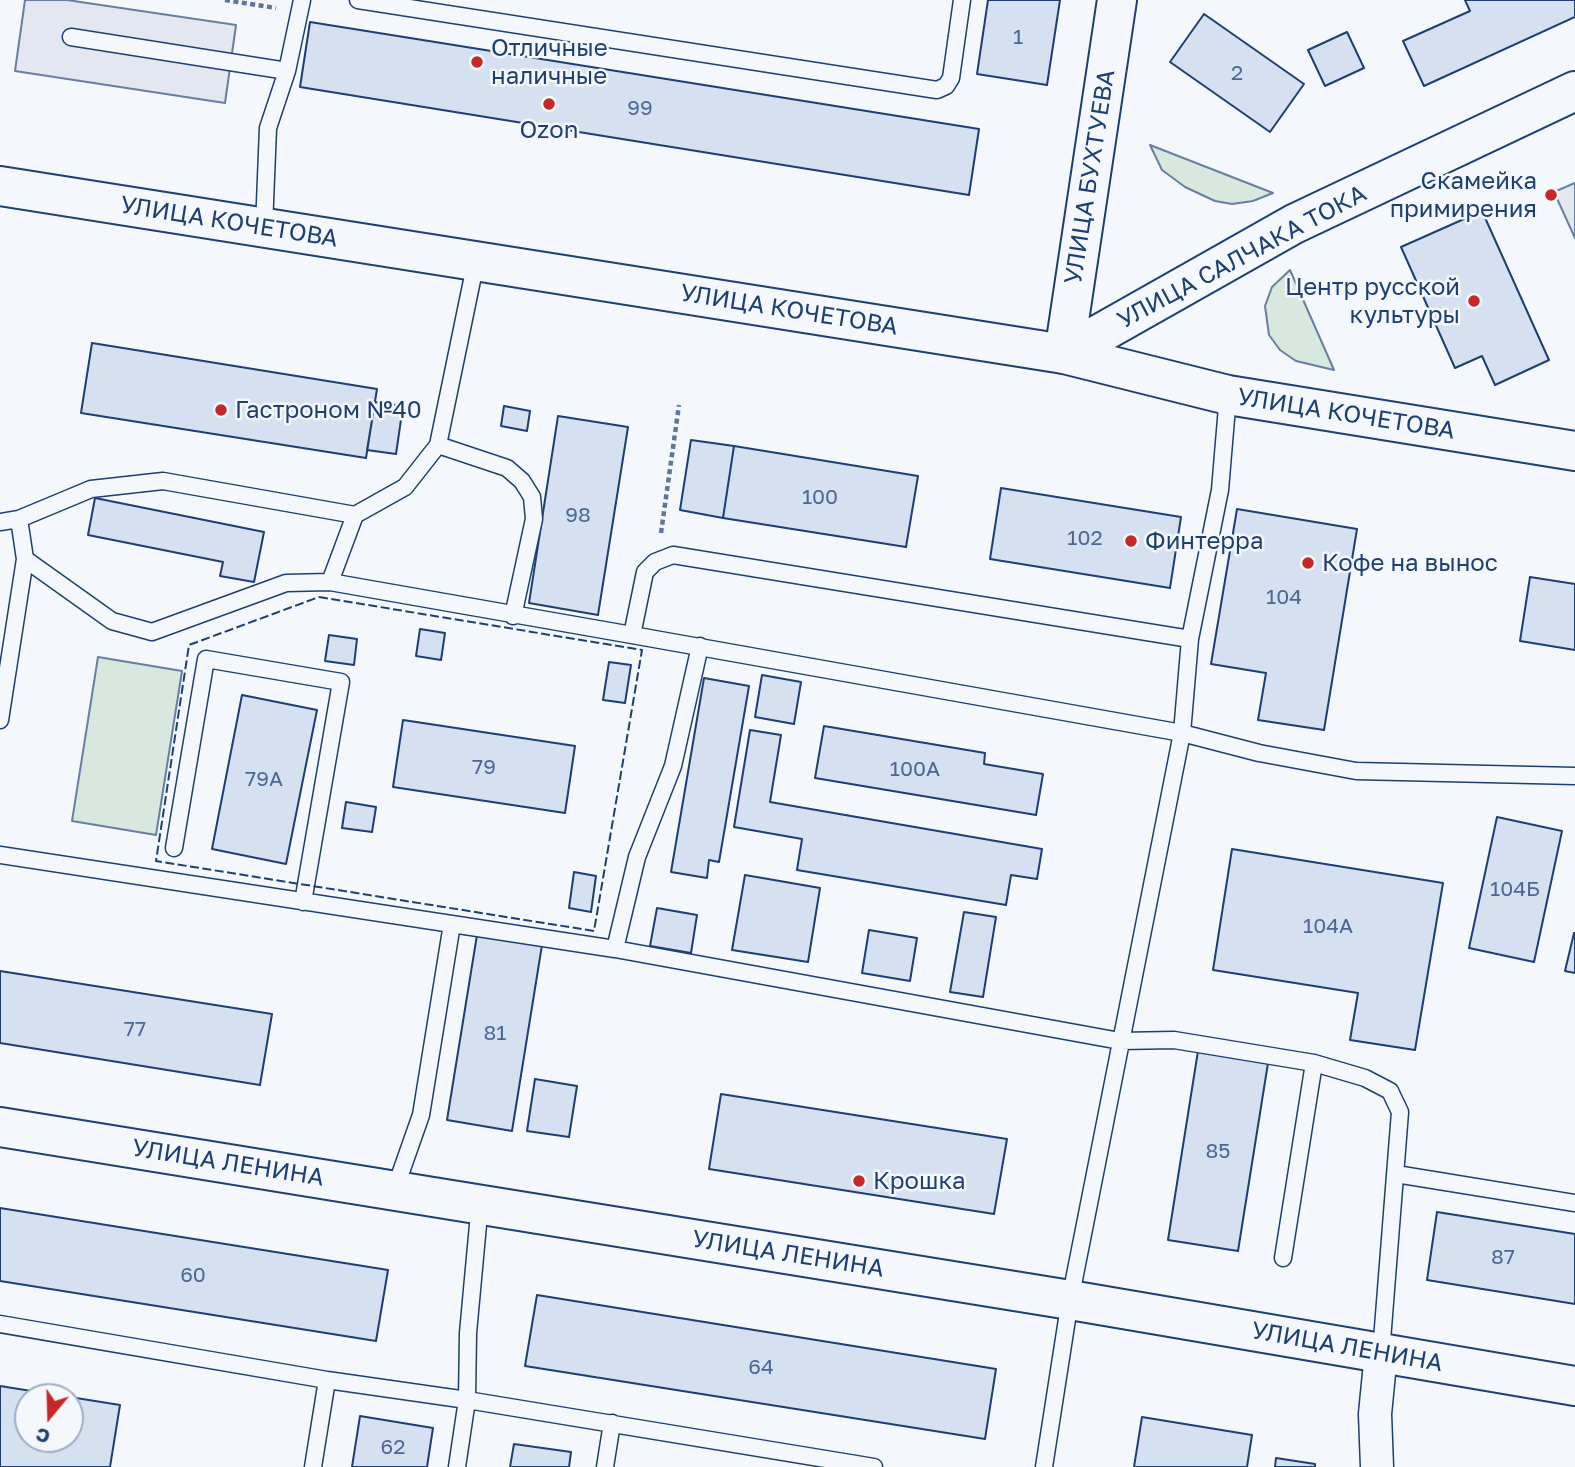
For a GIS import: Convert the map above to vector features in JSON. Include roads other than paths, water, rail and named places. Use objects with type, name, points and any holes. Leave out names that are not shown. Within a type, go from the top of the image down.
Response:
[{"type":"street","name":"УЛИЦА БУХТУЕВА","points":[[1063,354],[1117,0]]},
{"type":"street","name":"УЛИЦА САЛЧАКА ТОКА","points":[[1063,354],[1294,224],[1575,92]]},
{"type":"street","name":"УЛИЦА КОЧЕТОВА","points":[[0,186],[1063,354],[1228,395],[1575,451]]},
{"type":"street","name":"УЛИЦА ЛЕНИНА","points":[[0,1128],[395,1189],[1575,1386]]},
{"type":"street","points":[[1377,1467],[1375,1414],[1381,1353]]},
{"type":"lane","points":[[359,0],[937,90],[946,86],[951,78],[962,0]]},
{"type":"lane","points":[[264,227],[268,128],[287,71],[301,6]]},
{"type":"lane","points":[[71,37],[287,71]]},
{"type":"lane","points":[[0,522],[19,519],[91,489],[163,481],[355,515],[405,487],[438,445],[475,261]]},
{"type":"lane","points":[[1044,1467],[1070,1300],[1182,733],[1190,639],[1220,490],[1228,395]]},
{"type":"lane","points":[[438,445],[507,468],[522,481],[532,497],[534,519],[513,616]]},
{"type":"lane","points":[[330,582],[355,515]]},
{"type":"lane","points":[[0,720],[25,559],[19,519]]},
{"type":"lane","points":[[632,635],[645,572],[655,562],[673,555],[693,556],[1190,639]]},
{"type":"lane","points":[[25,559],[112,621],[152,632],[286,583],[330,582],[1182,733],[1259,753],[1356,771],[1575,776]]},
{"type":"lane","points":[[615,949],[637,857],[673,766],[700,646]]},
{"type":"lane","points":[[174,848],[206,659],[341,682],[303,902]]},
{"type":"lane","points":[[0,855],[615,949],[1120,1041],[1174,1040],[1314,1063],[1365,1078],[1390,1091],[1400,1112],[1381,1353]]},
{"type":"lane","points":[[395,1189],[421,1115],[452,924]]},
{"type":"lane","points":[[1283,1258],[1314,1063]]},
{"type":"lane","points":[[1396,1174],[1575,1203]]},
{"type":"lane","points":[[457,1467],[467,1400],[467,1333],[480,1203]]},
{"type":"lane","points":[[0,1324],[327,1380],[612,1423],[874,1467]]},
{"type":"lane","points":[[313,1467],[327,1380]]},
{"type":"lane","points":[[605,1467],[612,1423]]},
{"type":"place","name":"Отличные наличные","points":[[477,62]]},
{"type":"place","name":"Ozon","points":[[549,104]]},
{"type":"place","name":"Скамейка примирения","points":[[1551,195]]},
{"type":"place","name":"Центр русской культуры","points":[[1474,301]]},
{"type":"place","name":"Гастроном №40","points":[[221,410]]},
{"type":"place","name":"Финтерра","points":[[1131,541]]},
{"type":"place","name":"Кофе на вынос","points":[[1308,563]]},
{"type":"place","name":"Крошка","points":[[859,1181]]}]
